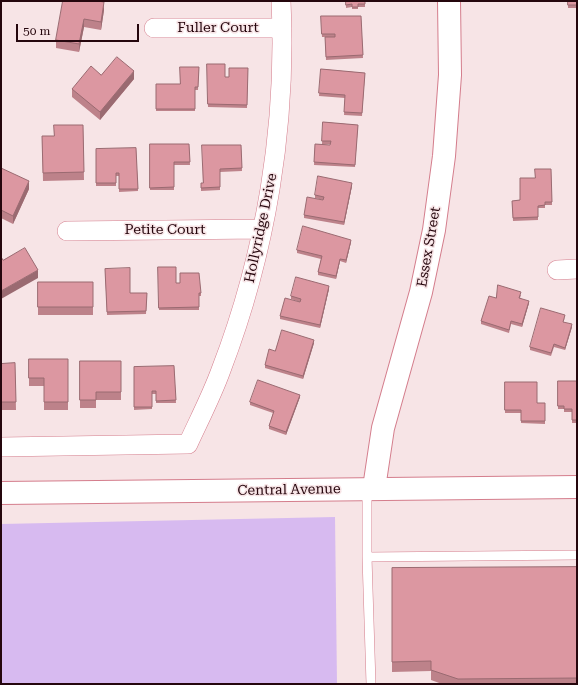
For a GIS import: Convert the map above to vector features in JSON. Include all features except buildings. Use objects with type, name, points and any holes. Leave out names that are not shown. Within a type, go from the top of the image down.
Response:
[{"type":"main road","name":"Essex Street","points":[[370,488],[383,428],[421,292],[434,230],[444,156],[450,76],[449,1]]},
{"type":"main road","name":"Central Avenue","points":[[1,493],[577,487]]},
{"type":"street","name":"Hollyridge Drive","points":[[1,447],[188,444],[224,363],[244,304],[262,230],[274,163],[282,81],[281,1]]},
{"type":"street","name":"Fuller Court","points":[[154,28],[282,28]]},
{"type":"street","name":"Petite Court","points":[[68,231],[262,230]]},
{"type":"street","points":[[557,270],[577,269]]},
{"type":"lane","points":[[370,488],[367,557],[371,684]]},
{"type":"lane","points":[[367,557],[577,555]]},
{"type":"shaded area","points":[[335,517],[337,684],[1,684],[1,524]]}]
